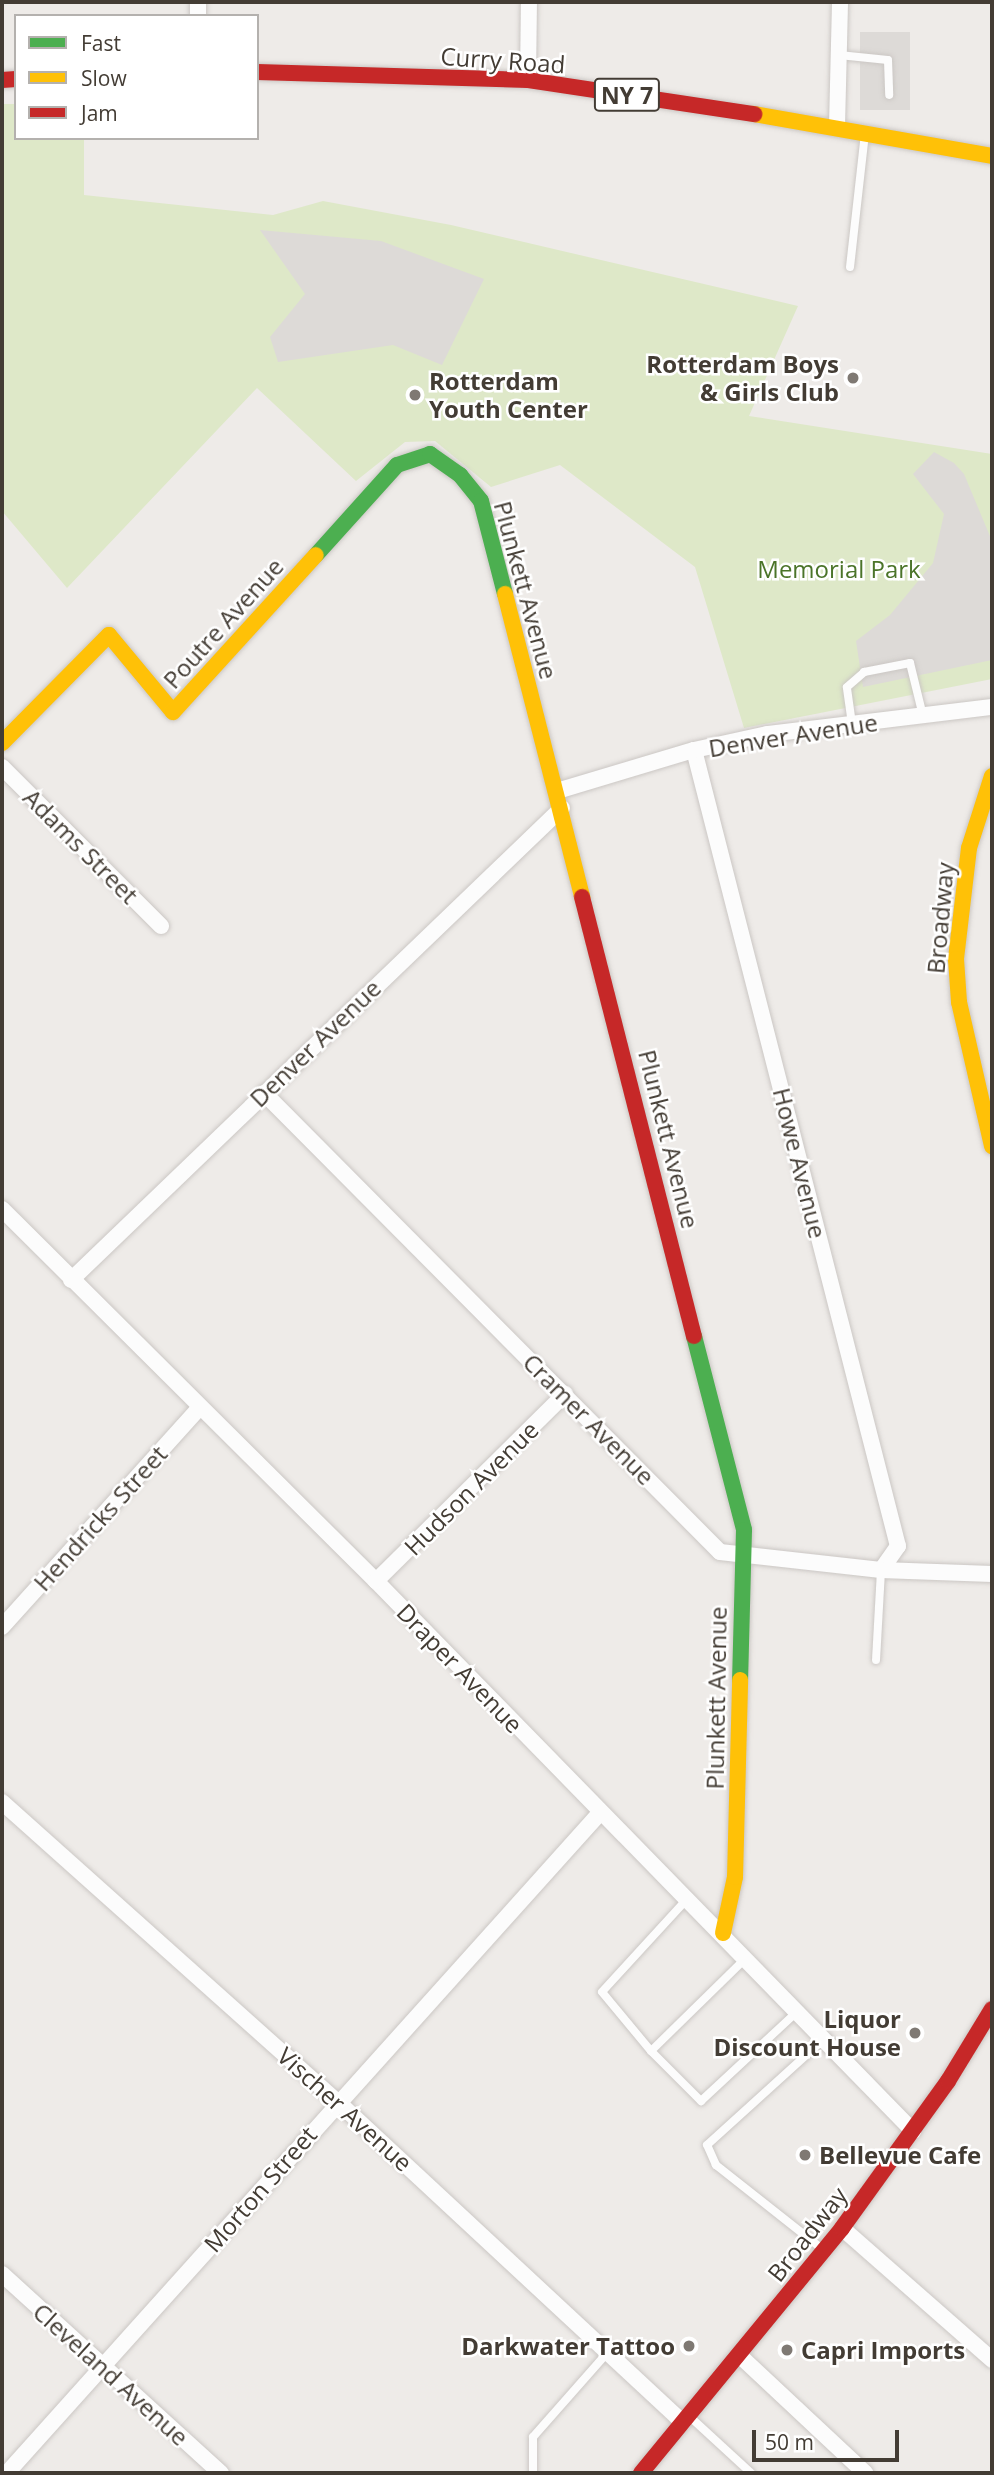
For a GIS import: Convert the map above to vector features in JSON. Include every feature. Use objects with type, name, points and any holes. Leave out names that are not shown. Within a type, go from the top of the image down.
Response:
[{"type":"street","points":[[528,80],[529,2]]},
{"type":"street","points":[[837,126],[840,2]]},
{"type":"street","name":"Curry Road","points":[[259,72],[528,80],[837,126],[992,156]]},
{"type":"street","name":"Plunkett Avenue","points":[[375,490],[397,465],[430,454],[460,475],[481,501],[562,808],[744,1530],[735,1877],[723,1933]]},
{"type":"street","name":"Poutre Avenue","points":[[2,743],[109,635],[173,712],[375,490]]},
{"type":"street","name":"Denver Avenue","points":[[557,791],[694,750],[768,734],[992,707]]},
{"type":"street","name":"Howe Avenue","points":[[694,750],[898,1546],[881,1570]]},
{"type":"street","name":"Adams Street","points":[[2,766],[161,926]]},
{"type":"street","name":"Broadway","points":[[992,776],[969,848],[956,959],[959,1002],[992,1146]]},
{"type":"street","name":"Denver Avenue","points":[[71,1280],[562,808]]},
{"type":"street","name":"Cramer Avenue","points":[[264,1093],[720,1552],[743,1558],[881,1570],[992,1574]]},
{"type":"street","name":"Draper Avenue","points":[[2,1209],[198,1409],[376,1581],[599,1814],[747,1956],[913,2131]]},
{"type":"street","name":"Hudson Avenue","points":[[376,1581],[565,1394]]},
{"type":"street","name":"Hendricks Street","points":[[2,1627],[198,1409]]},
{"type":"street","name":"Vischer Avenue","points":[[2,1801],[337,2101],[608,2353],[686,2419]]},
{"type":"street","name":"Morton Street","points":[[7,2473],[337,2101],[599,1814]]},
{"type":"street","name":"Broadway","points":[[641,2473],[842,2228],[913,2131],[992,2010]]},
{"type":"street","points":[[842,2228],[992,2360]]},
{"type":"street","name":"Cleveland Avenue","points":[[2,2274],[221,2473]]},
{"type":"street","points":[[739,2356],[860,2472]]},
{"type":"lane","points":[[839,55],[888,60],[889,95]]},
{"type":"lane","points":[[850,267],[865,131]]},
{"type":"lane","points":[[852,724],[847,687],[864,672],[910,663],[923,716]]},
{"type":"lane","points":[[876,1660],[881,1570]]},
{"type":"lane","points":[[688,1898],[601,1992],[651,2051],[701,2101],[798,2011]]},
{"type":"lane","points":[[651,2051],[747,1956]]},
{"type":"lane","points":[[824,2251],[716,2165],[707,2146],[825,2038]]},
{"type":"lane","points":[[533,2473],[533,2437],[608,2353]]},
{"type":"lane","points":[[686,2419],[751,2473]]},
{"type":"green space","name":"Memorial Park","points":[[2,104],[14,104],[14,140],[84,140],[84,195],[273,215],[323,201],[451,225],[798,306],[749,416],[992,454],[992,679],[744,728],[695,567],[560,465],[491,487],[435,441],[405,442],[356,481],[257,388],[67,588],[2,511]]},
{"type":"shaded area","points":[[860,32],[910,32],[910,110],[860,110]]},
{"type":"shaded area","points":[[260,230],[381,241],[484,279],[442,365],[393,345],[278,362],[270,337],[305,294]]},
{"type":"shaded area","points":[[934,452],[954,463],[964,474],[992,541],[992,660],[863,687],[856,641],[890,615],[933,563],[944,514],[913,474]]},
{"type":"traffic: fast","points":[[316,555],[397,465],[430,454],[460,475],[481,501],[505,594]]},
{"type":"traffic: fast","points":[[694,1336],[744,1530],[740,1680]]},
{"type":"traffic: slow","points":[[754,114],[992,156]]},
{"type":"traffic: slow","points":[[2,743],[109,635],[173,712],[316,555]]},
{"type":"traffic: slow","points":[[505,594],[582,897]]},
{"type":"traffic: slow","points":[[992,776],[969,848],[956,959],[959,1002],[992,1146]]},
{"type":"traffic: slow","points":[[723,1933],[735,1877],[740,1680]]},
{"type":"traffic: jam","points":[[259,72],[528,80],[754,114]]},
{"type":"traffic: jam","points":[[2,80],[14,79]]},
{"type":"traffic: jam","points":[[582,897],[694,1336]]},
{"type":"traffic: jam","points":[[641,2473],[842,2228],[948,2081],[992,2009]]},
{"type":"place","name":"Rotterdam Boys & Girls Club","points":[[853,378]]},
{"type":"place","name":"Rotterdam Youth Center","points":[[415,395]]},
{"type":"place","name":"Liquor Discount House","points":[[915,2033]]},
{"type":"place","name":"Bellevue Cafe","points":[[805,2155]]},
{"type":"place","name":"Darkwater Tattoo","points":[[689,2346]]},
{"type":"place","name":"Capri Imports","points":[[787,2350]]}]
